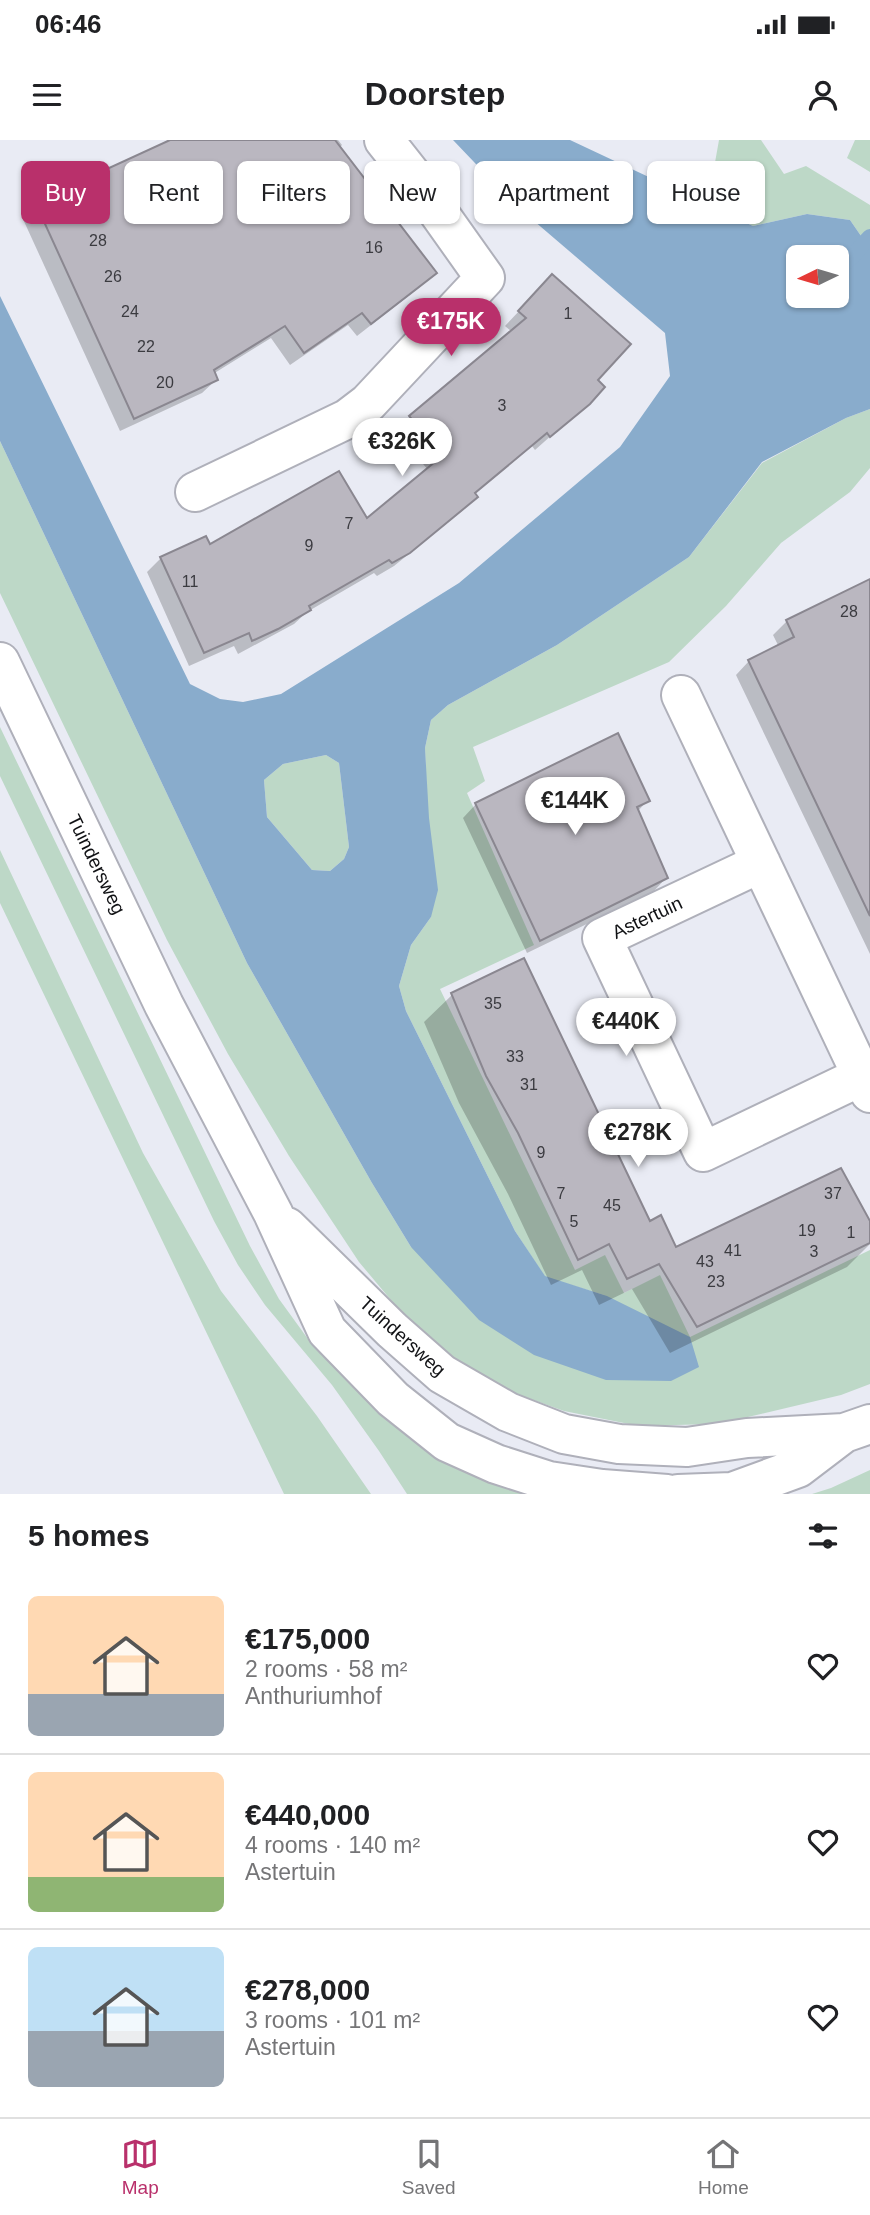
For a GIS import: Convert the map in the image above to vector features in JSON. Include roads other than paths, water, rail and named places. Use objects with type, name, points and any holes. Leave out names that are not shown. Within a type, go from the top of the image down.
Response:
[{"type":"main road","points":[[195,492],[347,419],[369,403],[485,278],[384,140]]},
{"type":"main road","name":"Tuindersweg","points":[[0,662],[164,1005],[273,1213],[327,1331],[393,1399],[447,1442],[496,1464],[549,1481],[667,1494]]},
{"type":"main road","name":"Astertuin","points":[[681,695],[761,863],[866,1084],[702,1152],[602,938],[761,863]]},
{"type":"main road","name":"Tuindersweg","points":[[273,1213],[392,1330],[442,1374],[508,1412],[564,1434],[619,1444],[687,1447],[747,1438],[857,1429]]},
{"type":"main road","name":"Tuindersweg","points":[[678,1494],[732,1492],[798,1468],[857,1429]]},
{"type":"water","points":[[453,140],[570,140],[615,161],[474,162]]},
{"type":"water","points":[[633,170],[647,176],[647,224],[753,226],[807,214],[850,220],[870,249],[870,409],[846,418],[762,462],[689,557],[557,645],[448,705],[431,720],[425,748],[429,818],[438,890],[431,917],[411,945],[399,986],[406,1011],[515,1231],[545,1276],[607,1296],[690,1337],[699,1367],[671,1381],[606,1380],[534,1355],[479,1320],[411,1247],[247,963],[0,441],[0,296],[190,684],[220,699],[243,702],[281,694],[459,583],[620,447],[670,376],[665,333],[538,224],[633,224]],"holes":[[[326,755],[339,763],[349,847],[344,859],[330,871],[312,870],[267,817],[264,780],[283,764]]]},
{"type":"waterway","points":[[849,259],[870,237]]}]
